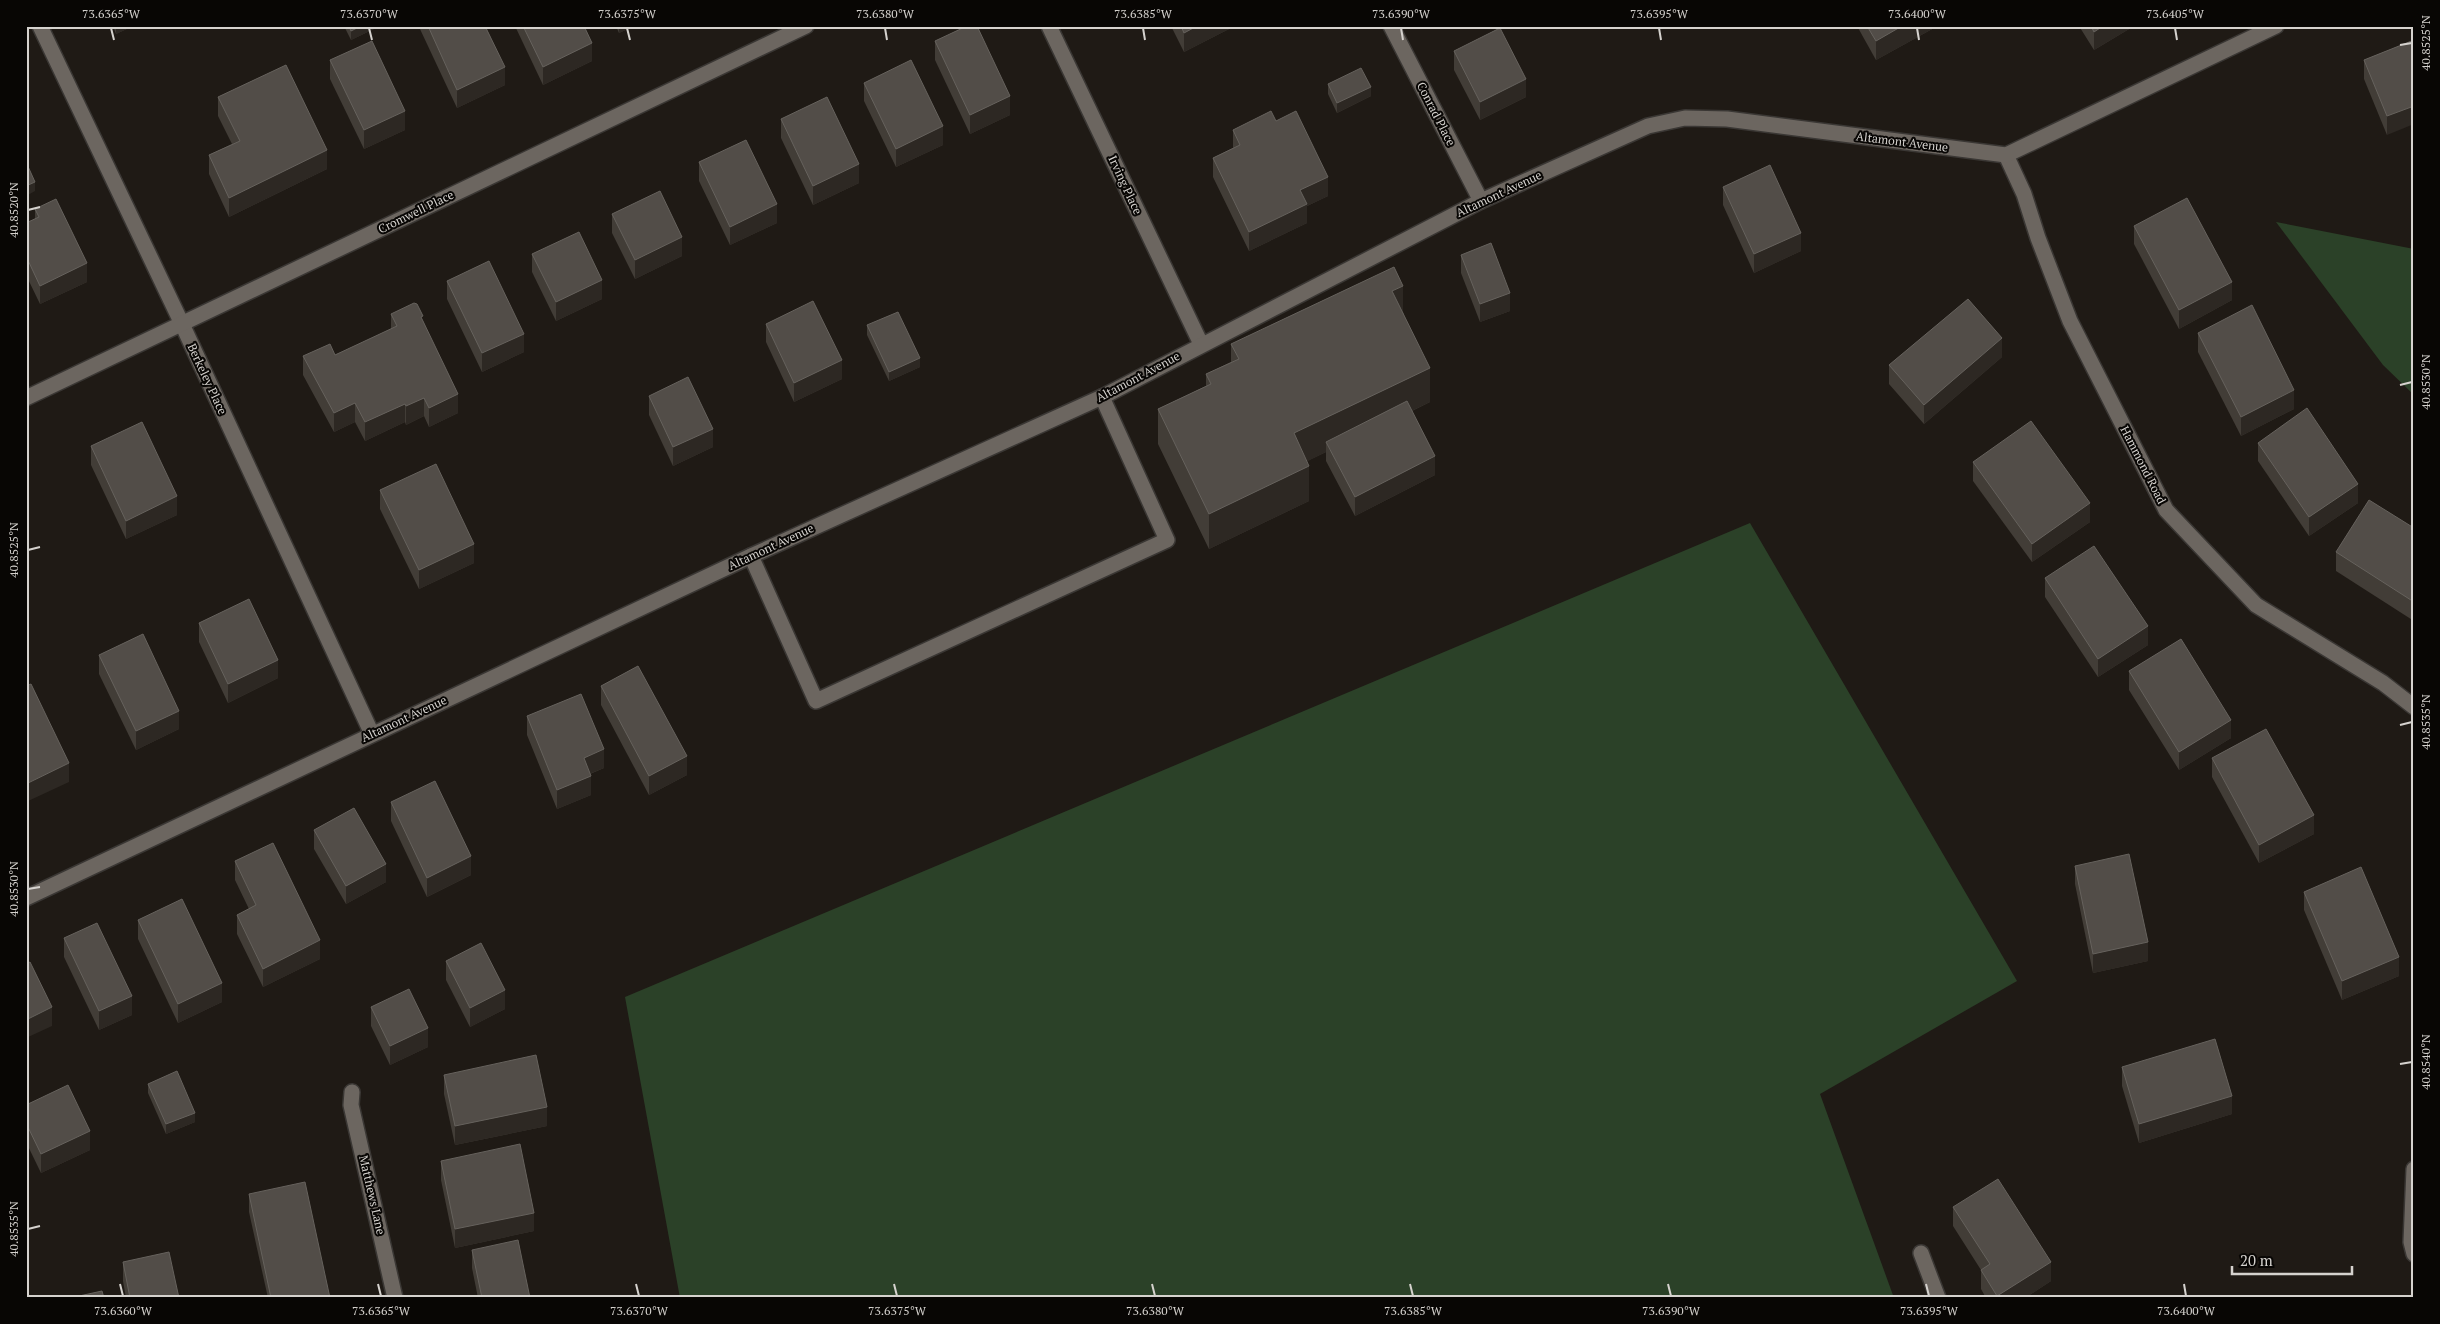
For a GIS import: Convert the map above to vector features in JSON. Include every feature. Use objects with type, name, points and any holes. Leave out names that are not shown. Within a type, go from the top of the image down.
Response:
[{"type":"street","name":"Berkeley Place","points":[[40,26],[182,324],[372,734]]},
{"type":"street","name":"Cromwell Place","points":[[26,398],[806,26]]},
{"type":"street","name":"Irving Place","points":[[1049,26],[1201,344]]},
{"type":"street","name":"Conrad Place","points":[[1391,26],[1481,201]]},
{"type":"street","points":[[2006,155],[2276,26]]},
{"type":"street","name":"Altamont Avenue","points":[[26,898],[751,556],[1102,397],[1201,344],[1481,201],[1648,126],[1685,118],[1727,119],[2006,155]]},
{"type":"street","name":"Hammond Road","points":[[2006,155],[2024,194],[2038,238],[2070,321],[2166,510],[2256,604],[2383,683],[2414,707]]},
{"type":"street","points":[[751,556],[816,700],[825,696],[1167,540],[1102,397]]},
{"type":"street","name":"Matthews Lane","points":[[352,1092],[351,1104],[395,1298]]},
{"type":"street","points":[[2414,1169],[2411,1242],[2414,1254]]},
{"type":"street","points":[[1921,1253],[1938,1298]]},
{"type":"green space","points":[[2276,222],[2414,249],[2414,395],[2383,365]]},
{"type":"green space","points":[[1750,523],[2017,981],[1820,1094],[1894,1298],[680,1298],[625,997]]},
{"type":"building","points":[[349,26],[361,26],[351,31]]},
{"type":"building","points":[[428,26],[485,26],[505,67],[457,90]]},
{"type":"building","points":[[523,26],[584,26],[592,43],[543,67]]},
{"type":"building","points":[[967,26],[977,26],[1010,96],[970,115],[935,41]]},
{"type":"building","points":[[1181,26],[1197,26],[1184,33]]},
{"type":"building","points":[[1867,26],[1902,26],[1876,41]]},
{"type":"building","points":[[2091,26],[2103,26],[2094,32]]},
{"type":"building","points":[[1500,28],[1526,79],[1480,102],[1454,51]]},
{"type":"building","points":[[2414,40],[2414,106],[2387,116],[2364,60]]},
{"type":"building","points":[[372,41],[405,111],[364,130],[330,60]]},
{"type":"building","points":[[911,60],[943,126],[896,149],[864,83]]},
{"type":"building","points":[[286,65],[327,150],[229,198],[209,155],[240,141],[218,97]]},
{"type":"building","points":[[1361,68],[1371,87],[1337,103],[1328,84]]},
{"type":"building","points":[[827,97],[859,164],[813,186],[781,119]]},
{"type":"building","points":[[1271,111],[1276,121],[1296,111],[1328,177],[1300,190],[1307,204],[1249,232],[1213,158],[1240,145],[1233,130]]},
{"type":"building","points":[[746,140],[777,204],[730,227],[699,162]]},
{"type":"building","points":[[26,162],[35,182],[26,186]]},
{"type":"building","points":[[1770,165],[1801,233],[1754,254],[1723,187]]},
{"type":"building","points":[[660,191],[682,237],[635,260],[612,214]]},
{"type":"building","points":[[2187,198],[2232,282],[2179,310],[2134,226]]},
{"type":"building","points":[[56,199],[87,263],[40,286],[26,256],[26,223],[39,217],[35,209]]},
{"type":"building","points":[[579,232],[602,280],[556,302],[532,254]]},
{"type":"building","points":[[1491,243],[1510,293],[1480,304],[1461,255]]},
{"type":"building","points":[[489,261],[524,334],[482,353],[447,281]]},
{"type":"building","points":[[1394,267],[1403,286],[1392,291],[1430,368],[1294,433],[1309,466],[1209,514],[1158,409],[1211,384],[1206,374],[1239,359],[1231,344]]},
{"type":"building","points":[[1968,299],[2002,338],[1924,405],[1889,365]]},
{"type":"building","points":[[813,301],[842,360],[794,383],[766,324]]},
{"type":"building","points":[[414,303],[417,304],[423,316],[421,317],[458,394],[429,408],[424,398],[406,406],[405,404],[365,422],[355,403],[334,413],[303,356],[330,344],[335,355],[397,326],[391,314]]},
{"type":"building","points":[[2252,305],[2294,390],[2241,417],[2198,333]]},
{"type":"building","points":[[898,312],[920,358],[889,372],[867,325]]},
{"type":"building","points":[[688,377],[713,429],[673,447],[649,396]]},
{"type":"building","points":[[1407,401],[1435,456],[1355,497],[1326,442]]},
{"type":"building","points":[[2307,408],[2358,484],[2309,517],[2258,443]]},
{"type":"building","points":[[2031,421],[2090,503],[2032,544],[1973,462]]},
{"type":"building","points":[[142,422],[177,496],[126,521],[91,446]]},
{"type":"building","points":[[436,464],[474,544],[419,570],[380,490]]},
{"type":"building","points":[[2369,500],[2414,528],[2414,602],[2336,552]]},
{"type":"building","points":[[2094,546],[2148,626],[2098,659],[2045,578]]},
{"type":"building","points":[[249,599],[278,660],[228,684],[199,623]]},
{"type":"building","points":[[143,634],[179,711],[136,731],[99,655]]},
{"type":"building","points":[[2181,639],[2231,720],[2179,752],[2129,671]]},
{"type":"building","points":[[638,666],[687,756],[649,776],[601,686]]},
{"type":"building","points":[[31,684],[69,763],[26,784],[26,686]]},
{"type":"building","points":[[581,694],[604,749],[584,758],[591,776],[557,790],[527,716]]},
{"type":"building","points":[[2266,729],[2314,815],[2259,845],[2212,758]]},
{"type":"building","points":[[435,781],[471,856],[427,878],[391,802]]},
{"type":"building","points":[[354,808],[386,864],[346,886],[314,830]]},
{"type":"building","points":[[273,843],[320,940],[263,969],[237,915],[256,905],[235,861]]},
{"type":"building","points":[[2129,854],[2148,942],[2093,954],[2075,866]]},
{"type":"building","points":[[2361,867],[2399,957],[2342,981],[2304,892]]},
{"type":"building","points":[[182,899],[222,983],[178,1004],[138,920]]},
{"type":"building","points":[[97,923],[132,996],[99,1011],[64,938]]},
{"type":"building","points":[[481,943],[505,990],[470,1008],[446,961]]},
{"type":"building","points":[[30,962],[52,1007],[26,1020],[26,964]]},
{"type":"building","points":[[409,989],[428,1028],[390,1046],[371,1007]]},
{"type":"building","points":[[2215,1039],[2232,1096],[2139,1124],[2122,1067]]},
{"type":"building","points":[[536,1055],[547,1107],[455,1126],[444,1075]]},
{"type":"building","points":[[177,1071],[195,1113],[166,1124],[148,1084]]},
{"type":"building","points":[[68,1085],[90,1131],[41,1154],[26,1123],[26,1105]]},
{"type":"building","points":[[520,1144],[534,1213],[455,1229],[441,1161]]},
{"type":"building","points":[[1998,1179],[2051,1262],[1997,1296],[1981,1270],[1990,1264],[1953,1207]]},
{"type":"building","points":[[305,1182],[330,1298],[271,1298],[249,1194]]},
{"type":"building","points":[[518,1240],[530,1298],[482,1298],[472,1250]]},
{"type":"building","points":[[169,1252],[179,1298],[130,1298],[123,1262]]},
{"type":"building","points":[[102,1291],[104,1298],[70,1298]]}]
